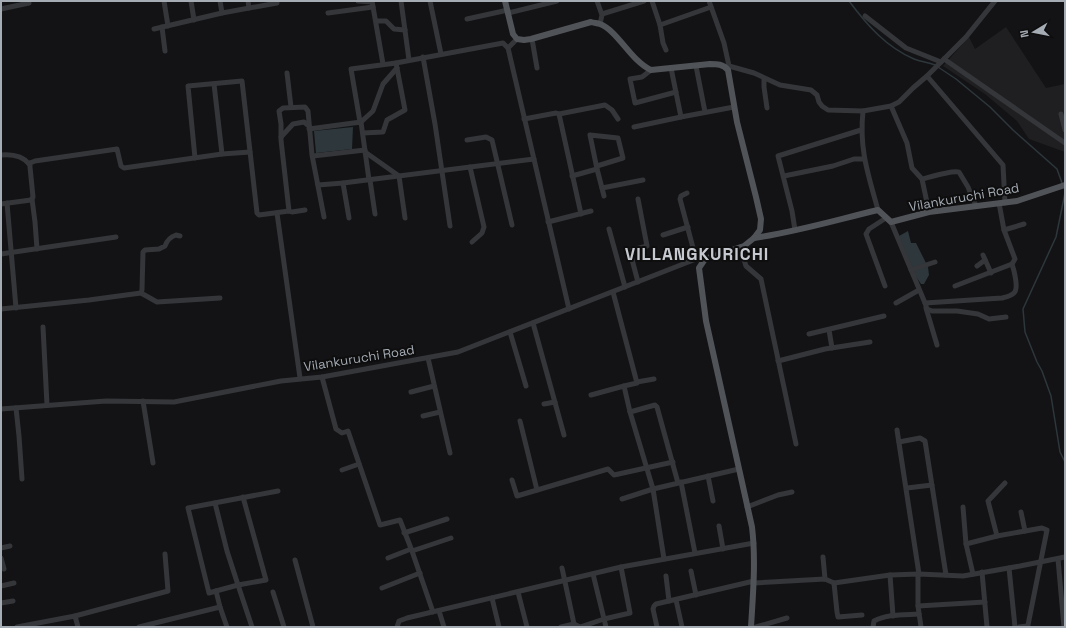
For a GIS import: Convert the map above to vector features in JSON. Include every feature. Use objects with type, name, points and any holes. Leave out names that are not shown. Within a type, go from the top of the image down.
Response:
[{"type":"main road","points":[[505,1],[514,34],[517,39],[532,39],[591,22],[600,24],[614,35],[643,66],[651,70],[719,64],[727,66],[734,107],[761,219],[760,230],[754,238],[744,246],[705,259],[699,268],[706,321],[754,543],[754,582],[751,627]]},
{"type":"main road","name":"Vilankuruchi Road","points":[[888,220],[929,212],[1017,201],[1065,185]]},
{"type":"main road","points":[[754,238],[795,230],[878,210],[888,220]]},
{"type":"street","points":[[164,1],[168,26]]},
{"type":"street","points":[[191,1],[194,20]]},
{"type":"street","points":[[220,1],[222,13]]},
{"type":"street","points":[[248,1],[249,8]]},
{"type":"street","points":[[154,29],[222,13],[277,3],[277,1]]},
{"type":"street","points":[[358,1],[372,3]]},
{"type":"street","points":[[400,1],[409,60]]},
{"type":"street","points":[[430,1],[441,54]]},
{"type":"street","points":[[467,19],[557,1]]},
{"type":"street","points":[[597,1],[602,14],[600,24]]},
{"type":"street","points":[[602,14],[644,1]]},
{"type":"street","points":[[652,1],[666,50]]},
{"type":"street","points":[[709,1],[724,43],[727,66],[754,73],[764,79],[780,85],[811,90],[817,95],[822,106],[828,110],[863,111],[891,106],[899,102],[933,71],[966,37],[995,1]]},
{"type":"street","points":[[1,9],[29,3]]},
{"type":"street","points":[[328,13],[372,3]]},
{"type":"street","points":[[372,3],[383,64]]},
{"type":"street","points":[[660,25],[711,7]]},
{"type":"street","points":[[865,16],[906,48],[942,61],[1065,143]]},
{"type":"street","points":[[376,21],[386,21],[394,30],[405,30]]},
{"type":"street","points":[[162,27],[165,51]]},
{"type":"street","points":[[508,48],[517,39]]},
{"type":"street","points":[[532,39],[537,68]]},
{"type":"street","points":[[375,214],[363,133],[351,69],[383,64],[396,65],[422,57],[503,42],[508,48],[569,309]]},
{"type":"street","points":[[422,57],[435,124],[450,226]]},
{"type":"street","points":[[309,127],[361,122],[374,111],[383,84],[396,65]]},
{"type":"street","points":[[363,133],[383,132],[386,120],[405,110],[396,65]]},
{"type":"street","points":[[696,66],[705,112]]},
{"type":"street","points":[[671,68],[681,117]]},
{"type":"street","points":[[651,70],[642,77],[630,79],[635,102],[676,92]]},
{"type":"street","points":[[287,73],[291,107]]},
{"type":"street","points":[[927,76],[1003,165],[1002,203],[1004,230],[1015,259],[1012,264],[955,286]]},
{"type":"street","points":[[764,79],[767,108]]},
{"type":"street","points":[[195,158],[188,86],[242,81],[257,213],[259,215],[305,210]]},
{"type":"street","points":[[214,84],[222,154]]},
{"type":"street","points":[[524,119],[605,105],[612,110],[618,119]]},
{"type":"street","points":[[891,106],[907,143],[912,168],[922,180],[929,212]]},
{"type":"street","points":[[289,211],[280,137],[281,124],[279,111],[283,108],[305,107],[307,108],[313,156],[324,217]]},
{"type":"street","points":[[634,127],[734,107]]},
{"type":"street","points":[[863,111],[861,130],[864,159],[878,210]]},
{"type":"street","points":[[559,114],[581,214]]},
{"type":"street","points":[[1061,114],[1065,130]]},
{"type":"street","points":[[280,137],[293,124],[304,122],[309,127]]},
{"type":"street","points":[[795,230],[784,176],[778,156],[861,130]]},
{"type":"street","points":[[572,176],[597,167],[623,158],[618,138],[590,136],[597,167],[604,196]]},
{"type":"street","points":[[467,140],[486,137],[490,138],[512,225]]},
{"type":"street","points":[[30,163],[34,161],[117,149],[121,166],[124,168],[222,154],[250,152]]},
{"type":"street","points":[[313,156],[365,151],[399,176],[405,218]]},
{"type":"street","points":[[1,155],[12,154],[30,163],[37,249]]},
{"type":"street","points":[[318,185],[370,180],[534,159]]},
{"type":"street","points":[[784,176],[864,159]]},
{"type":"street","points":[[470,167],[484,227],[482,233],[472,242]]},
{"type":"street","points":[[922,180],[954,171],[959,172],[968,187],[976,206]]},
{"type":"street","points":[[602,188],[643,180]]},
{"type":"street","points":[[343,183],[349,218]]},
{"type":"street","points":[[687,193],[681,196],[680,199],[696,259]]},
{"type":"street","points":[[16,308],[11,252],[4,203],[32,199]]},
{"type":"street","points":[[638,199],[647,246],[632,250],[630,252],[638,282]]},
{"type":"street","points":[[548,222],[591,211]]},
{"type":"street","points":[[277,213],[300,378]]},
{"type":"street","points":[[885,286],[866,234],[869,229],[888,220],[928,309],[932,311],[957,311],[978,314],[989,319],[1006,317]]},
{"type":"street","points":[[1004,230],[1024,224]]},
{"type":"street","points":[[663,235],[688,227]]},
{"type":"street","points":[[609,229],[625,287]]},
{"type":"street","points":[[141,293],[143,252],[145,250],[159,249],[165,246],[167,240],[171,237],[176,235],[180,236]]},
{"type":"street","points":[[1,254],[116,237]]},
{"type":"street","points":[[740,247],[746,266],[760,279],[796,444]]},
{"type":"street","points":[[977,266],[984,257],[990,272]]},
{"type":"street","name":"Vilankuruchi Road","points":[[1,409],[106,401],[174,402],[300,378],[322,377],[458,352],[696,259],[705,259]]},
{"type":"street","points":[[911,270],[935,262]]},
{"type":"street","points":[[925,303],[1002,298],[1013,295],[1017,288],[1012,264]]},
{"type":"street","points":[[896,303],[919,290]]},
{"type":"street","points":[[613,292],[637,382]]},
{"type":"street","points":[[1,309],[141,293],[157,302],[220,298]]},
{"type":"street","points":[[925,303],[937,345]]},
{"type":"street","points":[[808,334],[884,316]]},
{"type":"street","points":[[533,323],[564,435]]},
{"type":"street","points":[[43,327],[47,405]]},
{"type":"street","points":[[829,330],[832,348]]},
{"type":"street","points":[[510,332],[526,386]]},
{"type":"street","points":[[778,360],[832,348],[870,342]]},
{"type":"street","points":[[428,358],[450,453]]},
{"type":"street","points":[[322,377],[336,429],[342,433],[348,431],[380,526],[400,520],[433,612]]},
{"type":"street","points":[[591,395],[637,382],[654,379]]},
{"type":"street","points":[[411,392],[434,386]]},
{"type":"street","points":[[624,386],[630,412],[653,489],[664,559]]},
{"type":"street","points":[[143,401],[153,463]]},
{"type":"street","points":[[544,404],[555,402]]},
{"type":"street","points":[[630,412],[655,405],[657,407],[680,482],[694,553]]},
{"type":"street","points":[[16,408],[22,479]]},
{"type":"street","points":[[423,416],[440,412]]},
{"type":"street","points":[[520,421],[537,490]]},
{"type":"street","points":[[897,430],[918,574],[918,606],[921,627]]},
{"type":"street","points":[[899,442],[920,438],[925,440],[946,575]]},
{"type":"street","points":[[512,480],[517,496],[608,469],[614,475],[673,462]]},
{"type":"street","points":[[342,470],[360,464]]},
{"type":"street","points":[[622,499],[680,482],[739,469]]},
{"type":"street","points":[[708,476],[713,501]]},
{"type":"street","points":[[997,536],[988,501],[1005,483]]},
{"type":"street","points":[[906,488],[932,485]]},
{"type":"street","points":[[243,497],[266,580],[238,585],[209,593],[188,508],[243,497],[278,491]]},
{"type":"street","points":[[747,507],[772,497],[792,492]]},
{"type":"street","points":[[215,503],[227,551],[252,627]]},
{"type":"street","points":[[963,507],[966,544],[973,574]]},
{"type":"street","points":[[1022,512],[1025,531]]},
{"type":"street","points":[[404,533],[447,519]]},
{"type":"street","points":[[719,526],[723,549]]},
{"type":"street","points":[[966,544],[997,536],[1042,528],[1047,530],[1028,625],[1027,627],[1019,627]]},
{"type":"street","points":[[388,558],[451,538]]},
{"type":"street","points":[[397,627],[399,621],[621,567],[754,543]]},
{"type":"street","points":[[1,548],[10,546]]},
{"type":"street","points":[[17,627],[76,616],[168,591],[164,554]]},
{"type":"street","points":[[657,627],[653,609],[656,604],[754,582],[825,579],[834,583],[890,575],[918,574],[963,576],[1065,557]]},
{"type":"street","points":[[1,558],[4,569]]},
{"type":"street","points":[[823,558],[825,579]]},
{"type":"street","points":[[1058,559],[1064,627]]},
{"type":"street","points":[[295,560],[313,627]]},
{"type":"street","points":[[561,627],[574,624],[580,627],[604,619],[630,613],[621,567]]},
{"type":"street","points":[[562,568],[574,624]]},
{"type":"street","points":[[1009,568],[1015,627]]},
{"type":"street","points":[[691,571],[696,595]]},
{"type":"street","points":[[982,572],[988,627]]},
{"type":"street","points":[[382,588],[420,573]]},
{"type":"street","points":[[593,574],[606,627]]},
{"type":"street","points":[[890,575],[893,616]]},
{"type":"street","points":[[666,576],[668,601]]},
{"type":"street","points":[[1,586],[14,583]]},
{"type":"street","points":[[834,583],[838,618],[862,615]]},
{"type":"street","points":[[216,591],[227,627]]},
{"type":"street","points":[[273,592],[284,627]]},
{"type":"street","points":[[518,592],[527,627]]},
{"type":"street","points":[[492,598],[499,627]]},
{"type":"street","points":[[676,600],[682,627]]},
{"type":"street","points":[[1,603],[13,601]]},
{"type":"street","points":[[918,606],[985,602]]},
{"type":"street","points":[[139,627],[220,607]]},
{"type":"street","points":[[439,611],[444,627]]},
{"type":"street","points":[[873,627],[874,621],[879,618],[919,614]]},
{"type":"street","points":[[76,616],[78,627]]},
{"type":"street","points":[[756,627],[787,618]]},
{"type":"street","points":[[168,620],[169,627]]},
{"type":"shaded area","points":[[1006,27],[1046,88],[1065,84],[1065,152],[1029,139],[1017,121],[985,94],[943,66],[969,37],[975,49]]},
{"type":"shaded area","points":[[353,127],[352,149],[316,153],[314,131]]},
{"type":"shaded area","points":[[908,231],[911,243],[916,243],[928,267],[929,275],[924,284],[921,284],[915,275],[899,236]]},
{"type":"waterway","points":[[849,1],[870,27],[886,42],[914,59],[935,65]]},
{"type":"waterway","points":[[938,67],[956,79],[990,107],[1013,130],[1057,169],[1062,183]]},
{"type":"waterway","points":[[1065,193],[1056,237],[1023,309],[1025,332],[1051,396],[1060,452],[1065,462]]},
{"type":"district","name":"VILLANGKURICHI","points":[[697,254]]}]
